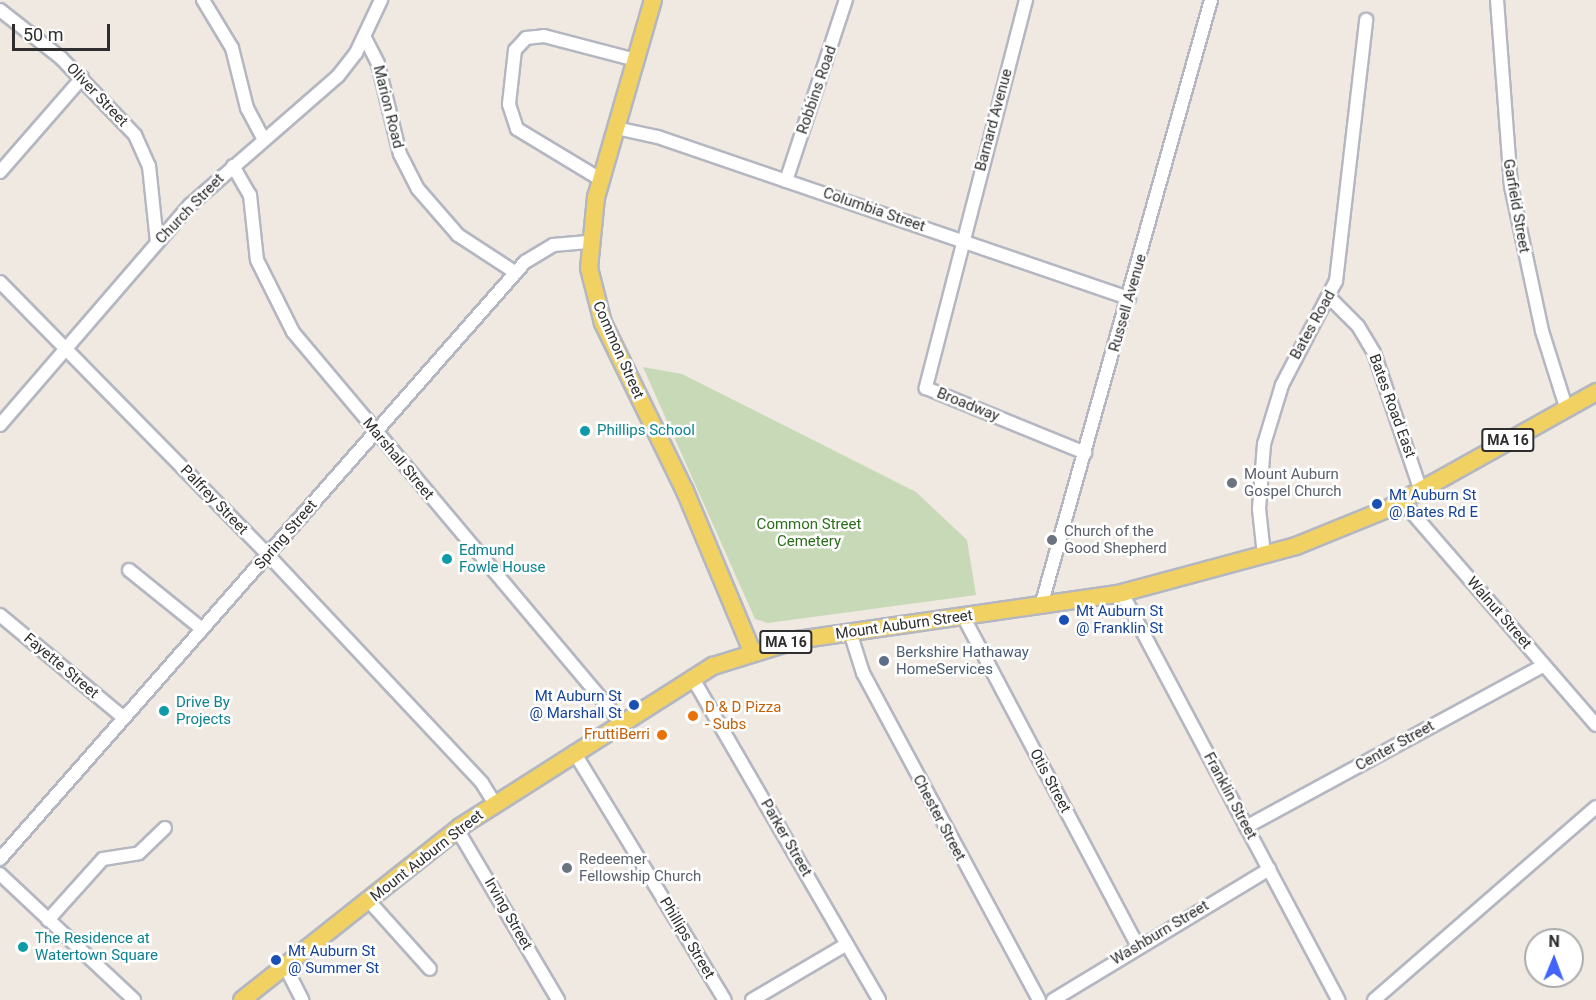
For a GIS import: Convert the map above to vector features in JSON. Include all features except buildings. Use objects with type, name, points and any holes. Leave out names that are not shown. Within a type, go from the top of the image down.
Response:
[{"type":"main road","name":"Common Street","points":[[653,0],[600,179],[588,242],[596,307],[685,492],[752,651]]},
{"type":"main road","name":"Mount Auburn Street","points":[[242,1000],[286,968],[457,829],[692,677],[752,651],[850,632],[1122,593],[1264,555],[1402,501],[1596,392]]},
{"type":"street","points":[[203,0],[232,48],[247,108],[264,140]]},
{"type":"street","name":"Church Street","points":[[0,425],[157,242],[233,166],[326,89],[365,38],[381,0]]},
{"type":"street","name":"Robbins Road","points":[[786,180],[846,0]]},
{"type":"street","name":"Barnard Avenue","points":[[963,240],[1026,0]]},
{"type":"street","name":"Russell Avenue","points":[[1041,606],[1130,298],[1211,0]]},
{"type":"street","name":"Garfield Street","points":[[1497,0],[1511,186],[1542,331],[1566,407]]},
{"type":"street","name":"Oliver Street","points":[[0,10],[82,78],[143,150],[157,242]]},
{"type":"street","name":"Bates Road","points":[[1264,555],[1259,489],[1268,424],[1291,365],[1331,299],[1366,20]]},
{"type":"street","points":[[600,179],[517,129],[509,104],[515,50],[526,38],[544,36],[636,60]]},
{"type":"street","name":"Marion Road","points":[[365,38],[378,64],[400,154],[418,189],[458,235],[516,273]]},
{"type":"street","points":[[0,172],[82,78]]},
{"type":"street","name":"Columbia Street","points":[[616,128],[786,180],[1130,298]]},
{"type":"street","name":"Marshall Street","points":[[233,166],[249,195],[257,260],[274,300],[293,332],[621,722]]},
{"type":"street","name":"Broadway","points":[[963,240],[926,388],[1084,453]]},
{"type":"street","name":"Spring Street","points":[[0,860],[123,717],[269,556],[516,273],[543,248],[588,242]]},
{"type":"street","name":"Palfrey Street","points":[[0,282],[269,556],[480,781],[495,804]]},
{"type":"street","name":"Bates Road East","points":[[1331,299],[1354,320],[1374,353],[1421,491]]},
{"type":"street","name":"Walnut Street","points":[[1402,501],[1596,725]]},
{"type":"street","points":[[129,570],[202,628]]},
{"type":"street","name":"Franklin Street","points":[[1122,593],[1338,1000]]},
{"type":"street","name":"Fayette Street","points":[[0,615],[123,717]]},
{"type":"street","name":"Otis Street","points":[[963,616],[1137,945]]},
{"type":"street","name":"Chester Street","points":[[850,632],[862,673],[1039,1000]]},
{"type":"street","name":"Center Street","points":[[1246,827],[1544,665]]},
{"type":"street","name":"Parker Street","points":[[692,677],[879,1000]]},
{"type":"street","name":"Phillips Street","points":[[574,752],[725,1000]]},
{"type":"street","points":[[1374,1000],[1596,807]]},
{"type":"street","points":[[48,920],[103,859],[139,853],[165,828]]},
{"type":"street","name":"Irving Street","points":[[457,829],[558,1000]]},
{"type":"street","name":"Washburn Street","points":[[1053,1000],[1137,945],[1269,869]]},
{"type":"street","points":[[0,874],[134,1000]]},
{"type":"street","points":[[369,901],[430,969]]},
{"type":"street","points":[[752,1000],[847,944]]},
{"type":"street","points":[[286,968],[302,1000]]},
{"type":"green space","name":"Common Street Cemetery","points":[[643,367],[682,374],[916,492],[967,540],[976,595],[768,623],[755,619]]},
{"type":"place","name":"Phillips School","points":[[585,431]]},
{"type":"place","name":"Mount Auburn Gospel Church","points":[[1232,483]]},
{"type":"place","name":"Mt Auburn St @ Bates Rd E","points":[[1377,504]]},
{"type":"place","name":"Church of the Good Shepherd","points":[[1052,540]]},
{"type":"place","name":"Edmund Fowle House","points":[[447,559]]},
{"type":"place","name":"Mt Auburn St @ Franklin St","points":[[1064,620]]},
{"type":"place","name":"Berkshire Hathaway HomeServices","points":[[884,661]]},
{"type":"place","name":"Mt Auburn St @ Marshall St","points":[[634,705]]},
{"type":"place","name":"Drive By Projects","points":[[164,711]]},
{"type":"place","name":"D & D Pizza - Subs","points":[[693,716]]},
{"type":"place","name":"FruttiBerri","points":[[662,735]]},
{"type":"place","name":"Redeemer Fellowship Church","points":[[567,868]]},
{"type":"place","name":"The Residence at Watertown Square","points":[[23,947]]},
{"type":"place","name":"Mt Auburn St @ Summer St","points":[[276,960]]}]
